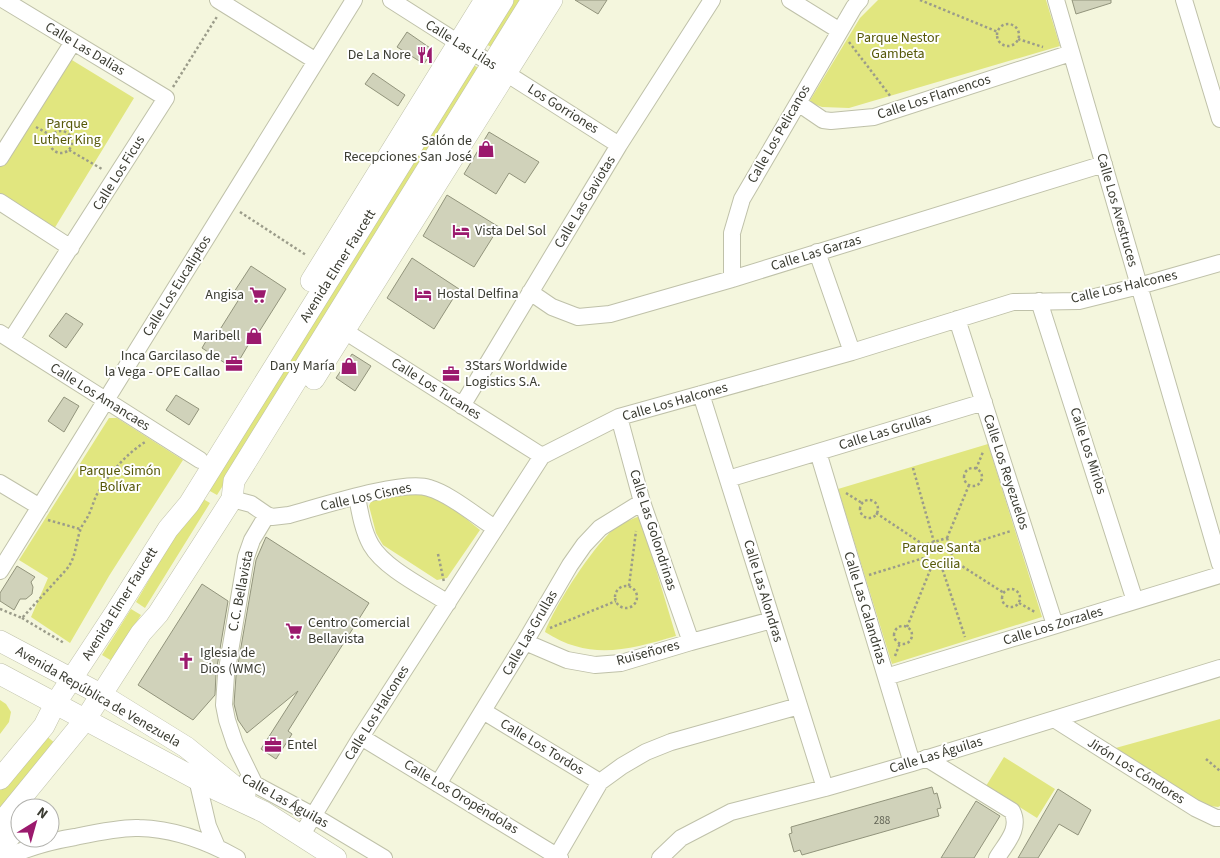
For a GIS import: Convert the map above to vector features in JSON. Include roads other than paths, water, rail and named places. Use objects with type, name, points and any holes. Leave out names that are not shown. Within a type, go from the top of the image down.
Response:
[{"type":"main road","name":"Avenida Elmer Faucett","points":[[0,779],[44,726],[55,704],[168,529],[193,496],[466,47],[484,0]]},
{"type":"main road","name":"Avenida Elmer Faucett","points":[[168,529],[179,497],[200,460],[321,265],[466,47],[503,0]]},
{"type":"main road","name":"Avenida Elmer Faucett","points":[[499,68],[532,0]]},
{"type":"main road","name":"Avenida Elmer Faucett","points":[[39,798],[107,699],[141,633],[158,614],[232,499],[234,481],[338,326],[499,68],[552,0]]},
{"type":"main road","points":[[0,626],[31,656]]},
{"type":"main road","name":"Avenida República de Venezuela","points":[[0,641],[72,679],[186,747],[220,773],[264,812],[309,846],[336,858]]},
{"type":"main road","name":"Avenida República de Venezuela","points":[[0,674],[197,779],[264,812]]},
{"type":"main road","points":[[55,704],[107,699]]},
{"type":"main road","name":"Avenida Elmer Faucett","points":[[0,758],[35,719],[55,704]]},
{"type":"main road","name":"Avenida Elmer Faucett","points":[[0,824],[91,722]]},
{"type":"main road","points":[[0,849],[10,836]]},
{"type":"street","name":"Calle Las Dalias","points":[[4,0],[166,98]]},
{"type":"street","name":"Calle Los Eucaliptos","points":[[0,571],[354,0]]},
{"type":"street","name":"Calle Las Lilas","points":[[391,0],[499,68]]},
{"type":"street","name":"Calle Las Gaviotas","points":[[462,406],[619,145],[712,0]]},
{"type":"street","points":[[790,0],[840,31]]},
{"type":"street","name":"Calle Los Pelicanos","points":[[732,279],[732,233],[742,198],[860,0]]},
{"type":"street","name":"Calle Los Avestruces","points":[[1056,0],[1220,564]]},
{"type":"street","points":[[1184,0],[1220,119]]},
{"type":"street","points":[[222,2],[316,61]]},
{"type":"street","points":[[0,158],[73,42]]},
{"type":"street","name":"Calle Los Flamencos","points":[[798,103],[823,120],[874,117],[1071,53]]},
{"type":"street","name":"Los Gorriones","points":[[499,68],[619,145]]},
{"type":"street","name":"Calle Los Ficus","points":[[5,337],[71,248],[166,98]]},
{"type":"street","name":"Calle Las Garzas","points":[[530,292],[552,307],[578,317],[610,314],[732,279],[1104,164]]},
{"type":"street","points":[[0,202],[71,248]]},
{"type":"street","points":[[816,252],[852,352]]},
{"type":"street","name":"Calle Los Halcones","points":[[309,846],[314,816],[361,737],[542,456],[619,417],[852,352],[1013,302],[1079,301],[1220,263]]},
{"type":"street","name":"Calle Los Mirlos","points":[[1040,301],[1135,601]]},
{"type":"street","name":"Calle Los Reyezuelos","points":[[957,319],[1055,625]]},
{"type":"street","name":"Calle Los Tucanes","points":[[338,326],[542,456]]},
{"type":"street","name":"Calle Los Amancaes","points":[[5,337],[200,460]]},
{"type":"street","name":"Calle Las Alondras","points":[[701,394],[824,788]]},
{"type":"street","name":"Calle Las Grullas","points":[[728,479],[984,402]]},
{"type":"street","name":"Calle Las Golondrinas","points":[[619,417],[640,503],[691,642]]},
{"type":"street","name":"Calle Las Calandrias","points":[[818,452],[886,677],[919,761]]},
{"type":"street","points":[[0,483],[38,512]]},
{"type":"street","name":"Calle Los Cisnes","points":[[267,516],[290,515],[357,497],[401,487],[421,485],[439,492],[495,528]]},
{"type":"street","points":[[357,497],[365,533],[380,556],[390,566],[448,603]]},
{"type":"street","points":[[232,499],[251,504],[267,516]]},
{"type":"street","name":"Calle Las Grullas","points":[[438,784],[570,565],[584,545],[600,528],[640,503]]},
{"type":"street","name":"C.C. Bellavista","points":[[255,785],[235,744],[224,705],[226,675],[246,557],[256,534],[267,516]]},
{"type":"street","name":"Calle Los Zorzales","points":[[886,677],[1220,575]]},
{"type":"street","name":"Ruiseñores","points":[[527,639],[567,660],[595,665],[621,663],[772,620]]},
{"type":"street","name":"Calle Las Águilas","points":[[660,858],[681,838],[731,812],[919,761],[1220,668]]},
{"type":"street","points":[[559,857],[600,782],[622,766],[646,752],[671,742],[799,706]]},
{"type":"street","name":"Calle Los Tordos","points":[[483,711],[600,782]]},
{"type":"street","name":"Jirón Los Cóndores","points":[[1054,719],[1195,808],[1220,818]]},
{"type":"street","name":"Calle Los Oropéndolas","points":[[361,737],[559,857]]},
{"type":"street","name":"Calle Las Águilas","points":[[186,747],[314,816],[384,858]]},
{"type":"street","points":[[919,761],[1012,810],[1016,819],[1015,828],[996,858]]},
{"type":"street","points":[[197,779],[208,826],[217,846]]},
{"type":"street","points":[[6,858],[20,851],[53,841],[138,828],[164,830],[196,838],[217,846],[237,858]]},
{"type":"place","name":"De La Nore","points":[[425,55]]},
{"type":"place","name":"Salón de Recepciones San José","points":[[486,149]]},
{"type":"place","name":"Vista Del Sol","points":[[461,231]]},
{"type":"place","name":"Hostal Delfina","points":[[423,294]]},
{"type":"place","name":"Angisa","points":[[258,295]]},
{"type":"place","name":"Maribell","points":[[254,336]]},
{"type":"place","name":"Inca Garcilaso de la Vega - OPE Callao","points":[[234,364]]},
{"type":"place","name":"Dany María","points":[[349,366]]},
{"type":"place","name":"3Stars Worldwide Logistics S.A.","points":[[451,374]]},
{"type":"place","name":"Centro Comercial Bellavista","points":[[294,631]]},
{"type":"place","name":"Iglesia de Dios (WMC)","points":[[186,661]]},
{"type":"place","name":"Entel","points":[[273,745]]},
{"type":"park label","name":"Parque Nestor Gambeta","points":[[898,46]]},
{"type":"park label","name":"Parque Luther King","points":[[67,132]]},
{"type":"park label","name":"Parque Simón Bolívar","points":[[120,480]]},
{"type":"park label","name":"Parque Santa Cecilia","points":[[941,556]]}]
